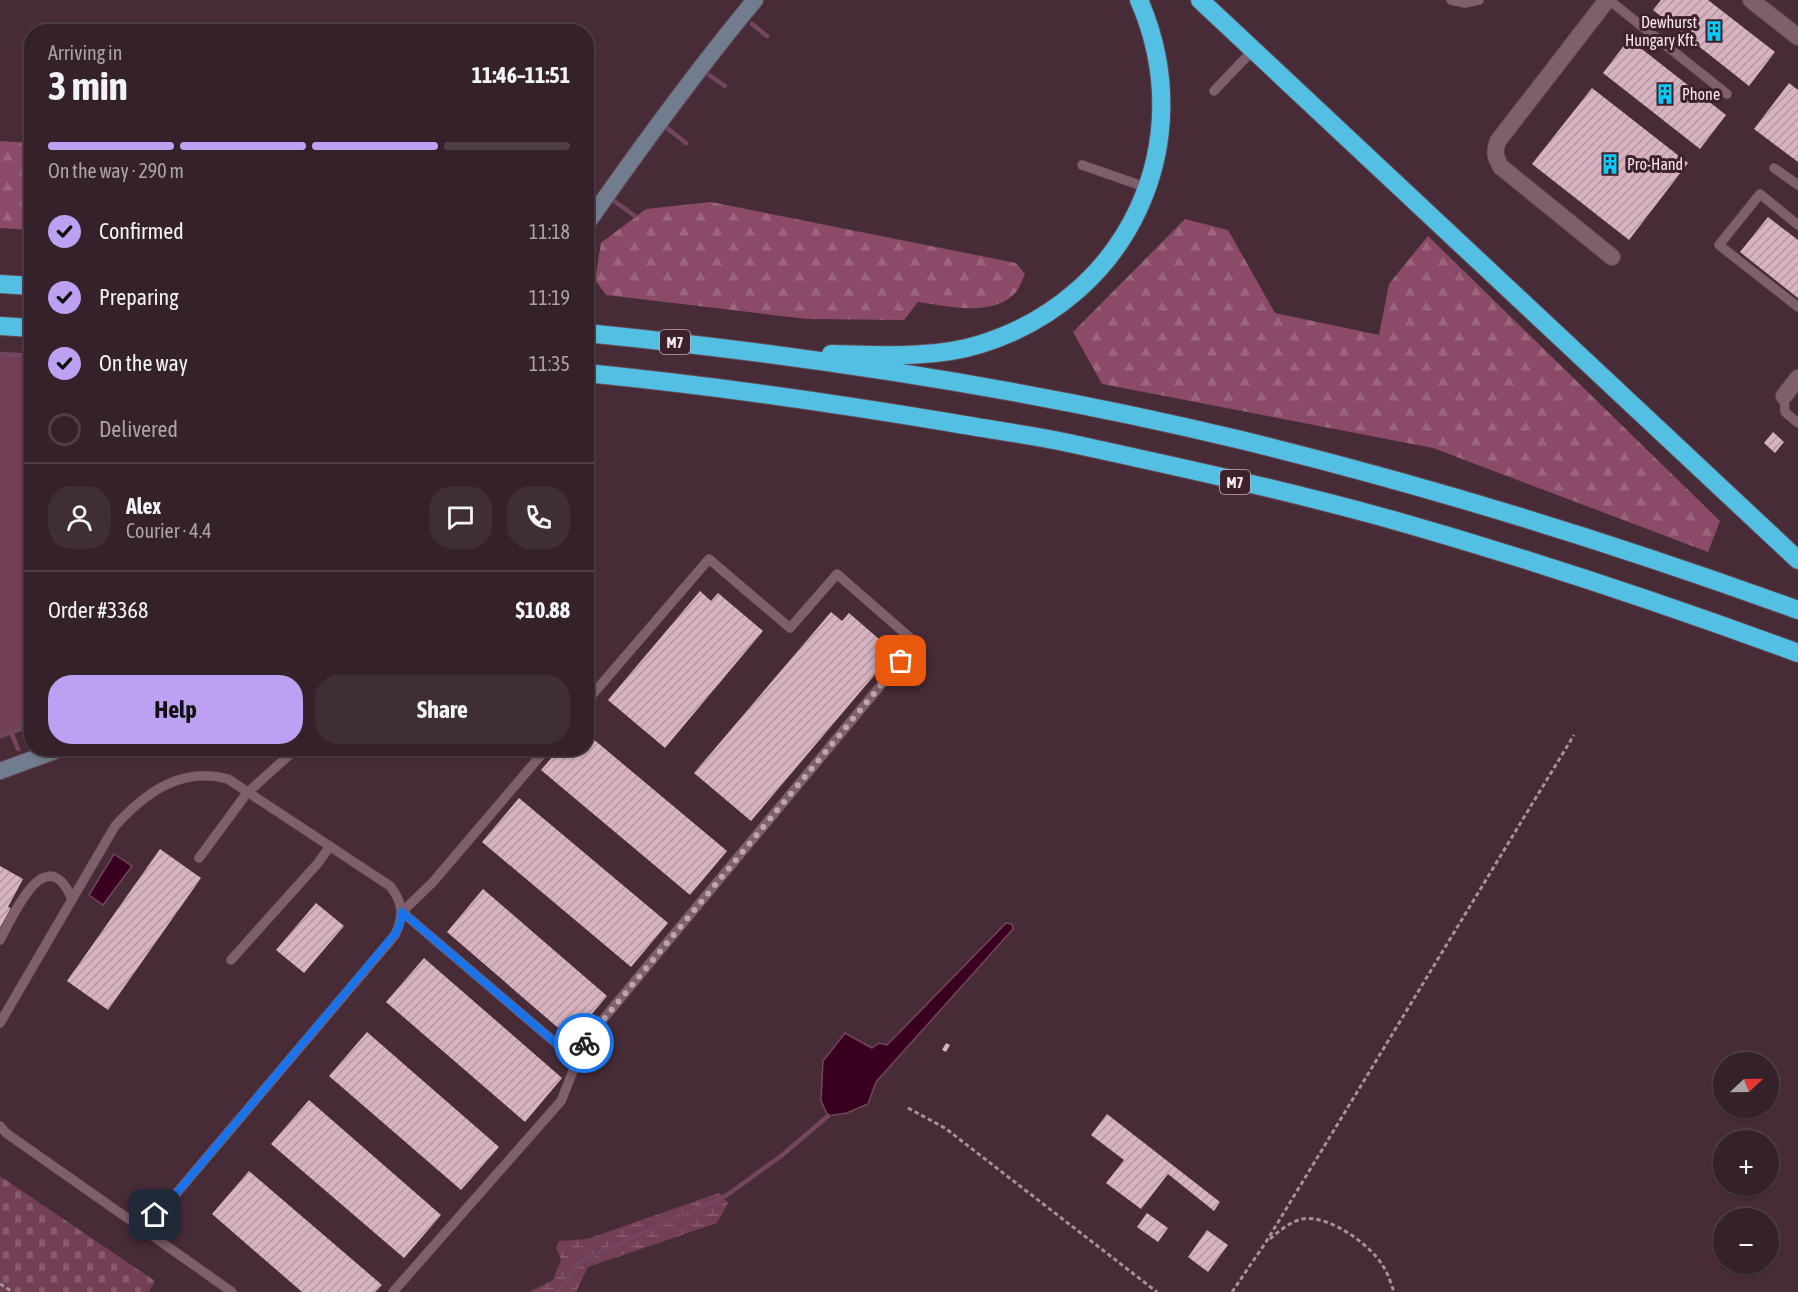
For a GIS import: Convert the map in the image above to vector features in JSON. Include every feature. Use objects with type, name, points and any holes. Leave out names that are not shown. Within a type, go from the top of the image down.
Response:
[{"type":"highway","points":[[763,352],[897,355],[937,352],[979,345],[1012,333],[1046,314],[1078,291],[1111,255],[1132,223],[1148,188],[1159,145],[1162,93],[1157,54],[1147,18],[1139,0]]},
{"type":"highway","points":[[1200,0],[1798,560]]},
{"type":"highway","points":[[0,284],[24,286]]},
{"type":"highway","points":[[0,326],[24,328]]},
{"type":"highway","name":"M7","points":[[594,334],[763,352],[988,388],[1241,440],[1494,508],[1636,553],[1798,610]]},
{"type":"highway","name":"M7","points":[[594,374],[897,413],[1061,442],[1213,477],[1390,520],[1484,547],[1634,595],[1798,653]]},
{"type":"main road","points":[[594,214],[711,52],[755,0]]},
{"type":"main road","points":[[0,771],[41,756]]},
{"type":"street","points":[[1608,0],[1498,141],[1495,151],[1496,159],[1501,167],[1612,256]]},
{"type":"street","points":[[1750,0],[1798,37]]},
{"type":"street","points":[[1784,396],[1798,378]]},
{"type":"lane","points":[[1451,0],[1465,3],[1479,0]]},
{"type":"lane","points":[[1608,0],[1727,94]]},
{"type":"lane","points":[[1214,91],[1253,50]]},
{"type":"lane","points":[[1082,165],[1148,188]]},
{"type":"lane","points":[[1774,168],[1798,185]]},
{"type":"lane","points":[[1798,225],[1760,194],[1719,245],[1798,307]]},
{"type":"lane","points":[[1784,396],[1785,412],[1798,423]]},
{"type":"lane","points":[[393,1292],[561,1101],[585,1041],[916,643],[837,574],[790,628],[709,559],[594,693]]},
{"type":"lane","points":[[199,858],[247,793],[288,756]]},
{"type":"lane","points":[[402,912],[433,882],[540,756]]},
{"type":"lane","points":[[1,1018],[115,826],[132,807],[176,780],[194,775],[212,774],[228,779],[390,886],[397,895],[402,912],[395,934],[169,1202],[140,1227]]},
{"type":"lane","points":[[231,960],[318,863],[330,846]]},
{"type":"lane","points":[[0,940],[26,891],[35,883],[44,878],[58,879],[65,885],[72,899]]},
{"type":"lane","points":[[402,912],[578,1062]]},
{"type":"lane","points":[[0,1126],[6,1133],[232,1292]]},
{"type":"path","points":[[1232,1292],[1266,1242],[1574,735]]},
{"type":"path","points":[[908,1108],[945,1128],[1157,1292]]},
{"type":"path","points":[[1266,1242],[1282,1229],[1300,1219],[1317,1218],[1332,1223],[1371,1251],[1384,1267],[1394,1292]]},
{"type":"path","points":[[0,1284],[13,1292]]},
{"type":"green space","points":[[0,141],[24,143],[24,230],[0,228]]},
{"type":"green space","points":[[711,202],[1016,263],[1025,274],[1017,291],[996,305],[970,308],[918,302],[904,320],[807,319],[606,295],[595,280],[601,243],[646,209]]},
{"type":"green space","points":[[1185,219],[1228,230],[1275,313],[1379,335],[1389,284],[1428,236],[1720,521],[1708,552],[1433,448],[1102,384],[1073,332]]},
{"type":"green space","points":[[0,354],[24,356],[24,727],[0,736]]},
{"type":"green space","points":[[0,1176],[155,1281],[149,1292],[0,1292]]},
{"type":"green space","points":[[719,1193],[728,1203],[717,1223],[588,1267],[576,1292],[529,1292],[553,1280],[561,1259],[556,1248],[559,1241],[587,1239]]},
{"type":"shaded area","points":[[114,854],[132,866],[103,905],[89,895]]},
{"type":"shaded area","points":[[1006,923],[1012,924],[1013,929],[876,1082],[868,1104],[847,1113],[828,1116],[821,1101],[823,1061],[845,1033],[872,1048],[879,1043],[887,1045]]},
{"type":"building","name":"Dewhurst Hungary Kft.","points":[[1661,0],[1708,0],[1775,52],[1749,86],[1653,10]]},
{"type":"building","name":"Phone","points":[[1629,39],[1726,115],[1700,149],[1603,73]]},
{"type":"building","points":[[1789,83],[1798,90],[1798,162],[1754,129]]},
{"type":"building","name":"Pro-Hand","points":[[1592,88],[1688,163],[1629,240],[1532,164]]},
{"type":"building","points":[[1768,217],[1798,240],[1798,298],[1740,252]]},
{"type":"building","points":[[1773,432],[1784,442],[1775,453],[1764,443]]},
{"type":"building","points":[[700,591],[711,601],[718,593],[763,631],[665,748],[608,700]]},
{"type":"building","points":[[831,612],[842,621],[849,613],[894,652],[751,821],[694,773]]},
{"type":"building","points":[[594,740],[727,851],[690,895],[541,770],[553,756],[594,756]]},
{"type":"building","points":[[519,798],[668,923],[631,967],[482,842]]},
{"type":"building","points":[[160,849],[201,878],[108,1010],[67,981]]},
{"type":"building","points":[[0,866],[23,879],[0,928]]},
{"type":"building","points":[[483,889],[607,996],[571,1039],[447,932]]},
{"type":"building","points":[[316,903],[344,926],[304,973],[276,950]]},
{"type":"building","points":[[424,958],[562,1078],[525,1122],[386,1002]]},
{"type":"building","points":[[367,1032],[499,1147],[461,1190],[329,1076]]},
{"type":"building","points":[[946,1043],[950,1045],[946,1052],[942,1050]]},
{"type":"building","points":[[309,1100],[441,1215],[404,1258],[271,1144]]},
{"type":"building","points":[[1107,1114],[1220,1202],[1214,1211],[1168,1174],[1141,1209],[1106,1183],[1124,1160],[1091,1135]]},
{"type":"building","points":[[249,1171],[382,1285],[375,1292],[302,1292],[212,1214]]},
{"type":"building","points":[[1147,1213],[1168,1228],[1158,1242],[1137,1227]]},
{"type":"building","points":[[1207,1230],[1228,1245],[1208,1272],[1188,1257]]},
{"type":"waterway","points":[[752,24],[767,36]]},
{"type":"waterway","points":[[709,75],[725,86]]},
{"type":"waterway","points":[[667,128],[686,143]]},
{"type":"waterway","points":[[614,201],[635,216]]},
{"type":"waterway","points":[[0,354],[24,356]]},
{"type":"waterway","points":[[0,736],[24,728]]},
{"type":"waterway","points":[[11,732],[18,749]]},
{"type":"waterway","points":[[556,1292],[581,1261],[727,1195],[781,1156],[828,1116]]},
{"type":"way so far","points":[[584,1043],[901,661]]},
{"type":"place","name":"Dewhurst Hungary Kft.","points":[[1714,31]]},
{"type":"place","name":"Phone","points":[[1665,94]]},
{"type":"place","name":"Pro-Hand","points":[[1610,164]]},
{"type":"route","points":[[155,1215],[169,1202],[395,934],[402,912],[578,1062],[584,1043]]}]
